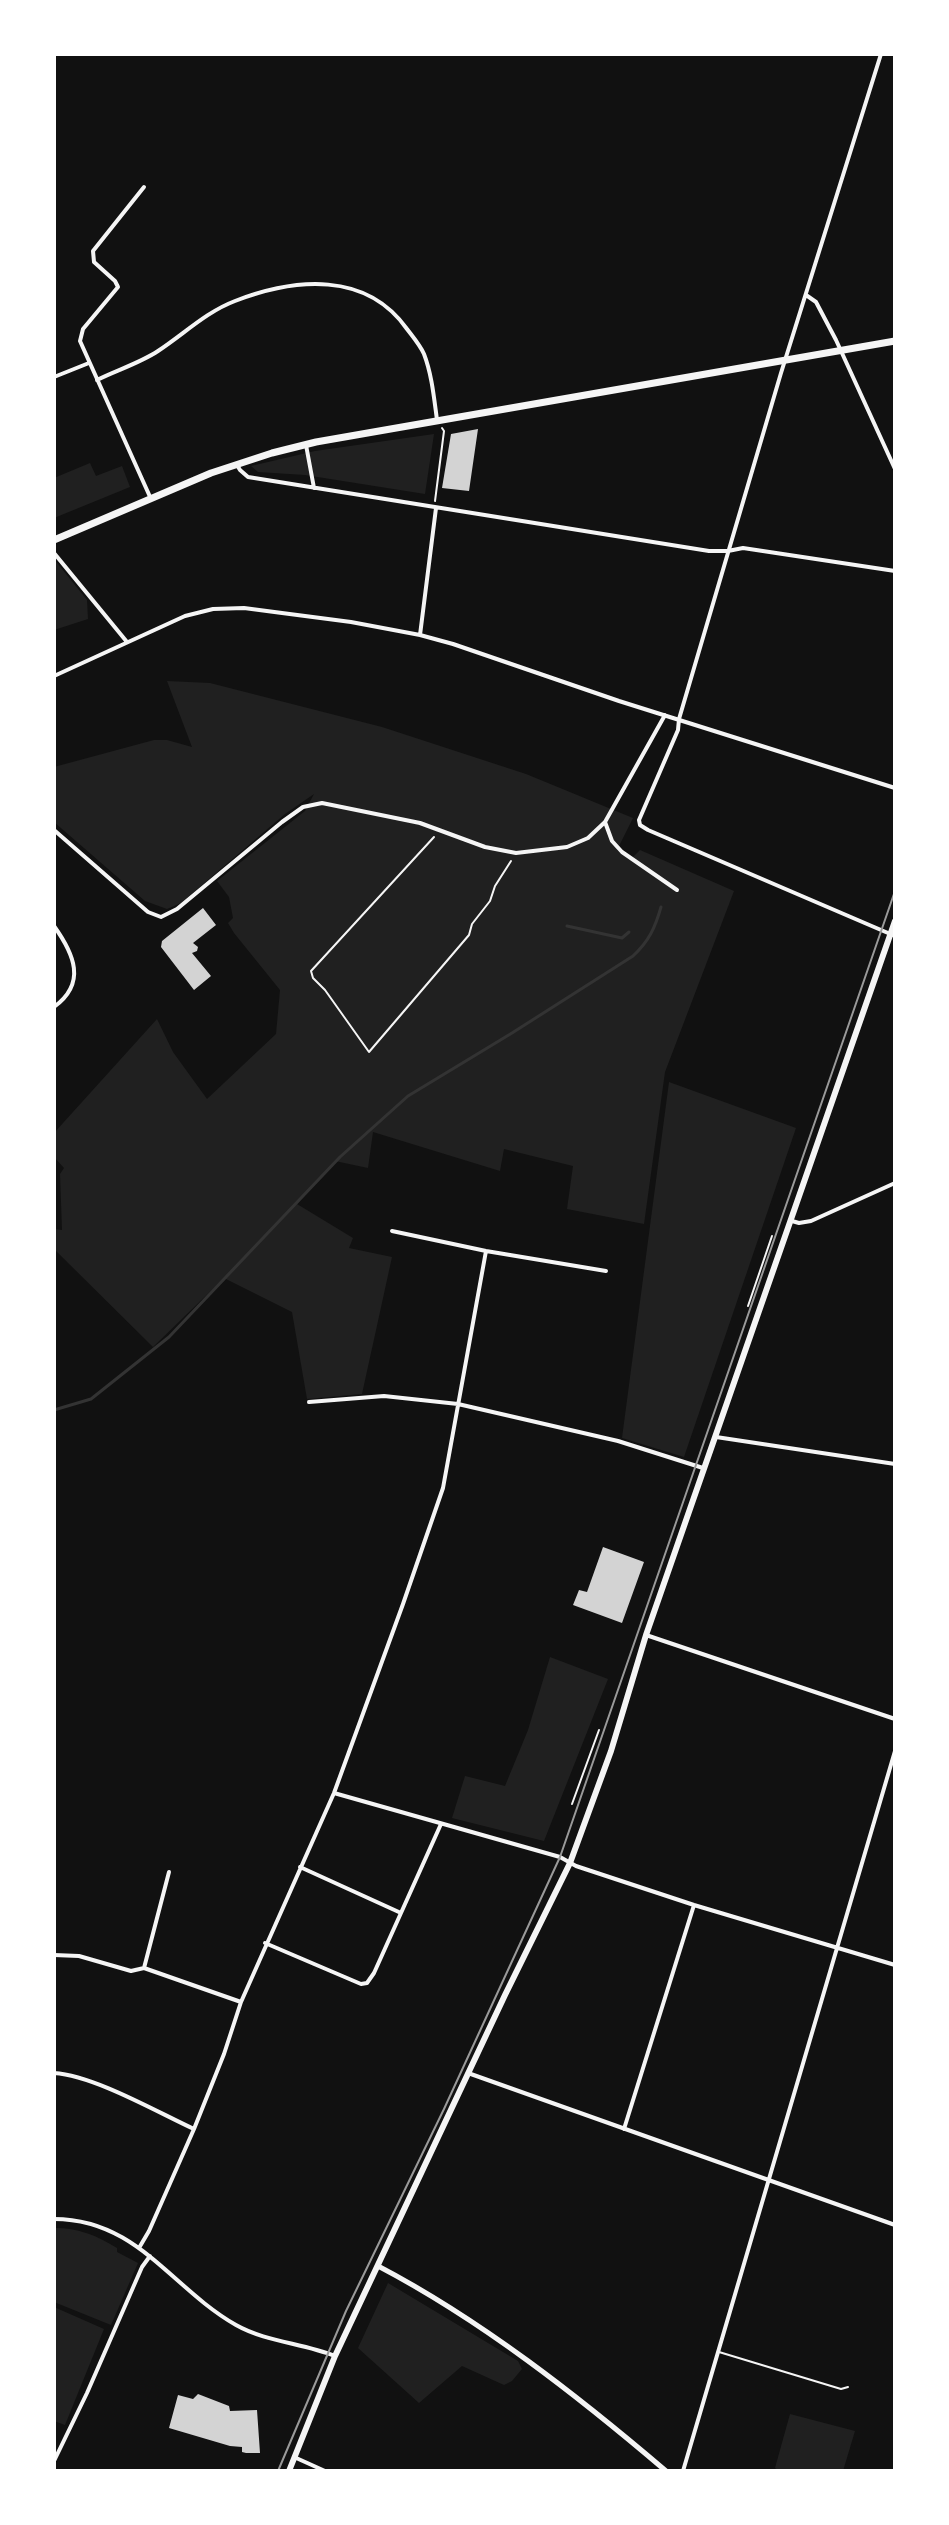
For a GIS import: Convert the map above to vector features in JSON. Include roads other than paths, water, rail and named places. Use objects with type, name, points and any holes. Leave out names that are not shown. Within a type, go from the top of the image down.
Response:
[{"type":"main road","points":[[54,540],[237,465],[306,445],[895,341]]},
{"type":"main road","points":[[289,2471],[335,2356],[570,1863],[611,1751],[646,1635],[893,935],[895,921]]},
{"type":"street","points":[[881,54],[785,360],[678,730],[641,814],[640,825],[893,935]]},
{"type":"street","points":[[144,187],[93,251],[94,262],[118,287],[80,335],[80,341],[151,499]]},
{"type":"street","points":[[97,380],[156,353],[198,321],[234,301],[279,288],[340,284],[365,293],[399,317],[423,351],[431,378],[437,420]]},
{"type":"street","points":[[806,295],[816,302],[895,469]]},
{"type":"street","points":[[54,377],[89,363]]},
{"type":"street","points":[[306,445],[314,488]]},
{"type":"street","points":[[237,465],[248,477],[436,508],[709,551],[743,548],[895,571]]},
{"type":"street","points":[[420,635],[436,508]]},
{"type":"street","points":[[54,553],[127,642]]},
{"type":"street","points":[[54,676],[185,616],[213,609],[244,608],[351,622],[420,635],[895,788]]},
{"type":"street","points":[[54,830],[153,915],[161,917],[177,909],[303,807],[322,803],[420,823],[485,847],[516,853],[567,847],[588,838],[605,822],[665,715]]},
{"type":"street","points":[[605,822],[612,841],[622,852],[677,890]]},
{"type":"street","points":[[54,926],[75,962],[74,980],[67,997],[54,1007]]},
{"type":"street","points":[[792,1221],[811,1221],[895,1183]]},
{"type":"street","points":[[392,1231],[606,1271]]},
{"type":"street","points":[[139,2248],[194,2129],[265,1943],[334,1793],[443,1488],[486,1251]]},
{"type":"street","points":[[309,1402],[384,1396],[458,1404],[618,1441],[705,1468]]},
{"type":"street","points":[[716,1437],[895,1464]]},
{"type":"street","points":[[646,1635],[895,1719]]},
{"type":"street","points":[[683,2471],[895,1751]]},
{"type":"street","points":[[334,1793],[560,1857],[694,1905],[895,1965]]},
{"type":"street","points":[[265,1943],[361,1984],[367,1983],[441,1824]]},
{"type":"street","points":[[300,1867],[401,1913]]},
{"type":"street","points":[[144,1968],[169,1872]]},
{"type":"street","points":[[624,2129],[694,1905]]},
{"type":"street","points":[[54,1955],[79,1956],[131,1971],[144,1968],[241,2002]]},
{"type":"street","points":[[54,2073],[70,2074],[92,2082],[194,2129]]},
{"type":"street","points":[[468,2073],[895,2225]]},
{"type":"street","points":[[54,2219],[81,2219],[95,2223],[139,2248],[247,2331],[307,2345],[335,2356]]},
{"type":"street","points":[[54,2461],[142,2267],[150,2256]]},
{"type":"street","points":[[378,2266],[515,2350],[666,2471]]},
{"type":"street","points":[[294,2457],[325,2471]]},
{"type":"lane","points":[[718,2352],[841,2389],[848,2387]]},
{"type":"waterway","points":[[54,1410],[91,1399],[169,1337],[340,1157],[408,1096],[633,956],[651,934],[661,907]]},
{"type":"waterway","points":[[567,926],[622,938],[629,932]]},
{"type":"tram line","points":[[278,2471],[346,2311],[444,2109],[560,1857],[895,891]]}]
